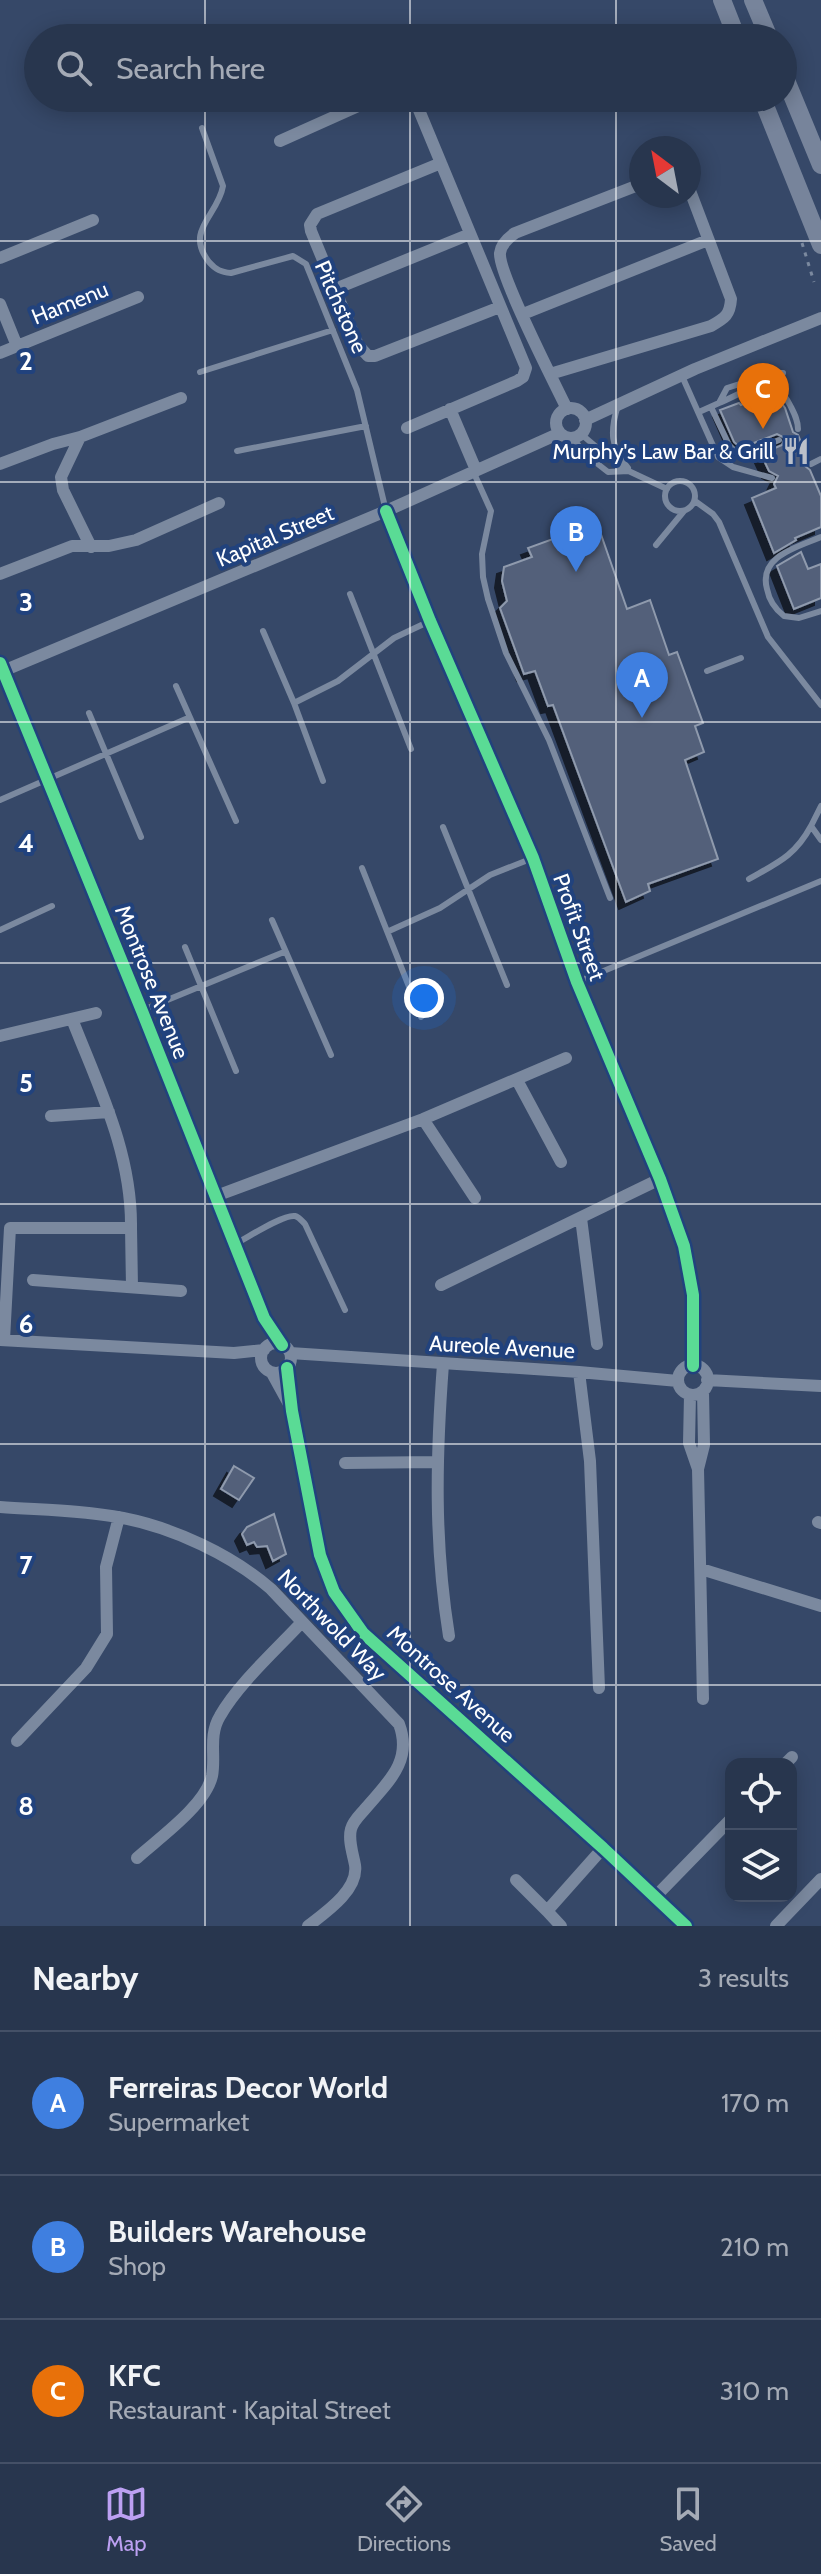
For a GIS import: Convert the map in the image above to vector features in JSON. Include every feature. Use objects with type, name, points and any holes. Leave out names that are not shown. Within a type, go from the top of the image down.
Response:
[{"type":"main road","points":[[722,0],[731,24]]},
{"type":"main road","points":[[753,0],[763,24]]},
{"type":"main road","points":[[797,107],[821,165]]},
{"type":"main road","points":[[768,112],[821,245]]},
{"type":"street","points":[[280,141],[345,112]]},
{"type":"street","points":[[407,428],[517,381],[526,371],[420,112]]},
{"type":"street","points":[[441,163],[312,219],[311,231],[358,345],[368,356],[375,356],[500,307]]},
{"type":"street","points":[[567,409],[500,256],[507,239],[525,229],[629,189]]},
{"type":"street","points":[[552,378],[711,326],[726,317],[731,299],[696,208]]},
{"type":"street","points":[[0,258],[93,220]]},
{"type":"street","points":[[335,289],[470,234]]},
{"type":"street","points":[[523,314],[708,240]]},
{"type":"street","name":"Hamenu","points":[[0,353],[138,297]]},
{"type":"street","name":"Hamenu","points":[[0,304],[17,346]]},
{"type":"street","points":[[567,409],[557,419],[560,433],[577,436],[585,420],[821,318]]},
{"type":"street","points":[[0,464],[181,398]]},
{"type":"street","points":[[450,409],[474,471]]},
{"type":"street","points":[[567,409],[576,410],[585,420]]},
{"type":"street","name":"Kapital Street","points":[[2,667],[386,511],[560,433]]},
{"type":"street","points":[[80,437],[61,477],[63,490],[91,547]]},
{"type":"street","points":[[0,574],[72,546],[91,547],[136,540],[219,503]]},
{"type":"street","name":"Profit Street","points":[[386,511],[533,858],[577,982],[660,1179],[684,1246],[693,1295],[693,1366]]},
{"type":"street","name":"Montrose Avenue","points":[[2,667],[278,1355],[320,1555],[334,1592],[363,1633],[686,1926]]},
{"type":"street","points":[[0,1036],[96,1013]]},
{"type":"street","points":[[72,1019],[125,1157],[132,1196],[132,1287]]},
{"type":"street","points":[[216,1196],[423,1119],[566,1058]]},
{"type":"street","points":[[517,1080],[561,1162]]},
{"type":"street","points":[[51,1116],[109,1112]]},
{"type":"street","points":[[423,1119],[475,1198]]},
{"type":"street","points":[[441,1285],[660,1179]]},
{"type":"street","points":[[581,1218],[597,1344]]},
{"type":"street","points":[[2,1340],[3,1275],[10,1228],[131,1228]]},
{"type":"street","points":[[33,1280],[181,1291]]},
{"type":"street","name":"Aureole Avenue","points":[[2,1340],[579,1372],[678,1381]]},
{"type":"street","name":"Montrose Avenue","points":[[278,1355],[280,1373],[272,1373],[292,1411]]},
{"type":"street","points":[[443,1364],[436,1462],[441,1585],[449,1636]]},
{"type":"street","points":[[690,1395],[681,1390],[678,1381],[684,1368],[693,1366],[702,1369],[705,1385],[704,1445],[698,1469],[703,1699]]},
{"type":"street","points":[[579,1372],[590,1461],[599,1688]]},
{"type":"street","points":[[690,1395],[705,1385],[821,1386]]},
{"type":"street","points":[[690,1395],[689,1443],[698,1469]]},
{"type":"street","points":[[345,1463],[436,1462]]},
{"type":"street","name":"Northwold Way","points":[[0,1507],[119,1517],[142,1522],[192,1542],[251,1572],[399,1724],[405,1738],[400,1764],[351,1828],[350,1844],[356,1870],[354,1878],[345,1893],[308,1926]]},
{"type":"street","points":[[17,1741],[86,1668],[107,1634],[106,1567],[119,1517]]},
{"type":"street","points":[[701,1569],[821,1606]]},
{"type":"street","points":[[137,1858],[206,1792],[213,1770],[213,1736],[221,1713],[302,1622]]},
{"type":"street","points":[[655,1897],[725,1825]]},
{"type":"street","points":[[547,1911],[603,1848]]},
{"type":"street","points":[[776,1926],[821,1879]]},
{"type":"street","points":[[516,1880],[561,1926]]},
{"type":"lane","name":"Pitchstone","points":[[202,128],[223,186],[201,230],[199,242],[203,254],[214,268],[231,273],[286,257],[302,259],[357,390],[386,511]]},
{"type":"lane","points":[[200,372],[333,330]]},
{"type":"lane","points":[[715,405],[727,388],[783,373]]},
{"type":"lane","points":[[682,376],[718,457],[724,462],[772,478]]},
{"type":"lane","points":[[699,412],[763,385],[774,386],[787,399],[798,422],[798,429]]},
{"type":"lane","points":[[618,405],[612,425],[612,440],[619,458],[630,471]]},
{"type":"lane","points":[[715,405],[729,445],[738,454],[743,455],[779,440]]},
{"type":"lane","points":[[237,451],[366,426]]},
{"type":"lane","points":[[577,436],[585,454],[608,472],[630,471]]},
{"type":"lane","points":[[577,436],[612,461],[667,489]]},
{"type":"lane","points":[[811,464],[821,459]]},
{"type":"lane","points":[[474,471],[491,511],[482,554],[488,599],[506,653],[549,740],[610,898]]},
{"type":"lane","points":[[656,545],[695,501],[695,491],[685,481],[675,481],[667,489],[665,497],[669,507],[684,511]]},
{"type":"lane","points":[[695,501],[719,522],[768,637],[821,705]]},
{"type":"lane","points":[[821,537],[776,558],[767,571],[766,581],[772,603],[784,616],[799,618],[821,611]]},
{"type":"lane","points":[[350,594],[411,749]]},
{"type":"lane","points":[[294,703],[338,681],[394,638],[430,621]]},
{"type":"lane","points":[[263,631],[323,781]]},
{"type":"lane","points":[[707,671],[741,658]]},
{"type":"lane","points":[[176,686],[236,821]]},
{"type":"lane","points":[[89,713],[141,837]]},
{"type":"lane","points":[[0,800],[188,718]]},
{"type":"lane","points":[[749,879],[788,857],[801,845],[821,806]]},
{"type":"lane","points":[[811,826],[821,840]]},
{"type":"lane","points":[[443,827],[507,985]]},
{"type":"lane","points":[[389,931],[440,908],[490,875],[533,858]]},
{"type":"lane","points":[[362,868],[421,1017]]},
{"type":"lane","points":[[577,982],[821,881]]},
{"type":"lane","points":[[0,930],[52,906]]},
{"type":"lane","points":[[272,920],[331,1055]]},
{"type":"lane","points":[[185,947],[236,1071]]},
{"type":"lane","points":[[142,1011],[284,952]]},
{"type":"lane","points":[[235,1244],[285,1218],[300,1218],[345,1310]]},
{"type":"building","points":[[761,396],[765,406],[778,398],[785,408],[793,432],[798,435],[808,459],[805,466],[810,470],[821,496],[821,527],[795,538],[774,553],[752,498],[776,488],[774,484],[778,476],[769,471],[761,454],[782,445],[785,438],[777,434],[741,448],[734,442],[720,410]]},
{"type":"building","points":[[597,523],[627,609],[650,600],[669,655],[677,652],[703,723],[695,726],[704,752],[685,760],[718,859],[648,884],[650,891],[626,902],[553,705],[548,706],[535,671],[524,674],[500,608],[507,601],[502,581],[504,567],[532,557],[528,548]]},
{"type":"building","points":[[801,552],[808,569],[821,564],[821,598],[794,609],[777,566]]},
{"type":"building","points":[[234,1466],[254,1478],[239,1500],[221,1489]]},
{"type":"building","points":[[274,1514],[286,1554],[273,1561],[267,1546],[257,1547],[254,1542],[247,1545],[242,1534],[247,1527]]},
{"type":"cycle path","points":[[386,511],[533,858],[577,982],[660,1179],[684,1246],[693,1295],[693,1366]]},
{"type":"cycle path","points":[[0,663],[264,1318],[282,1345]]},
{"type":"cycle path","points":[[287,1368],[292,1411],[320,1555],[334,1592],[363,1633],[686,1926]]},
{"type":"place","name":"KFC","points":[[763,429]]},
{"type":"place","name":"Murphy's Law Bar & Grill","points":[[796,451]]},
{"type":"place","name":"Builders Warehouse","points":[[576,572]]},
{"type":"place","name":"Ferreiras Decor World","points":[[642,718]]}]
